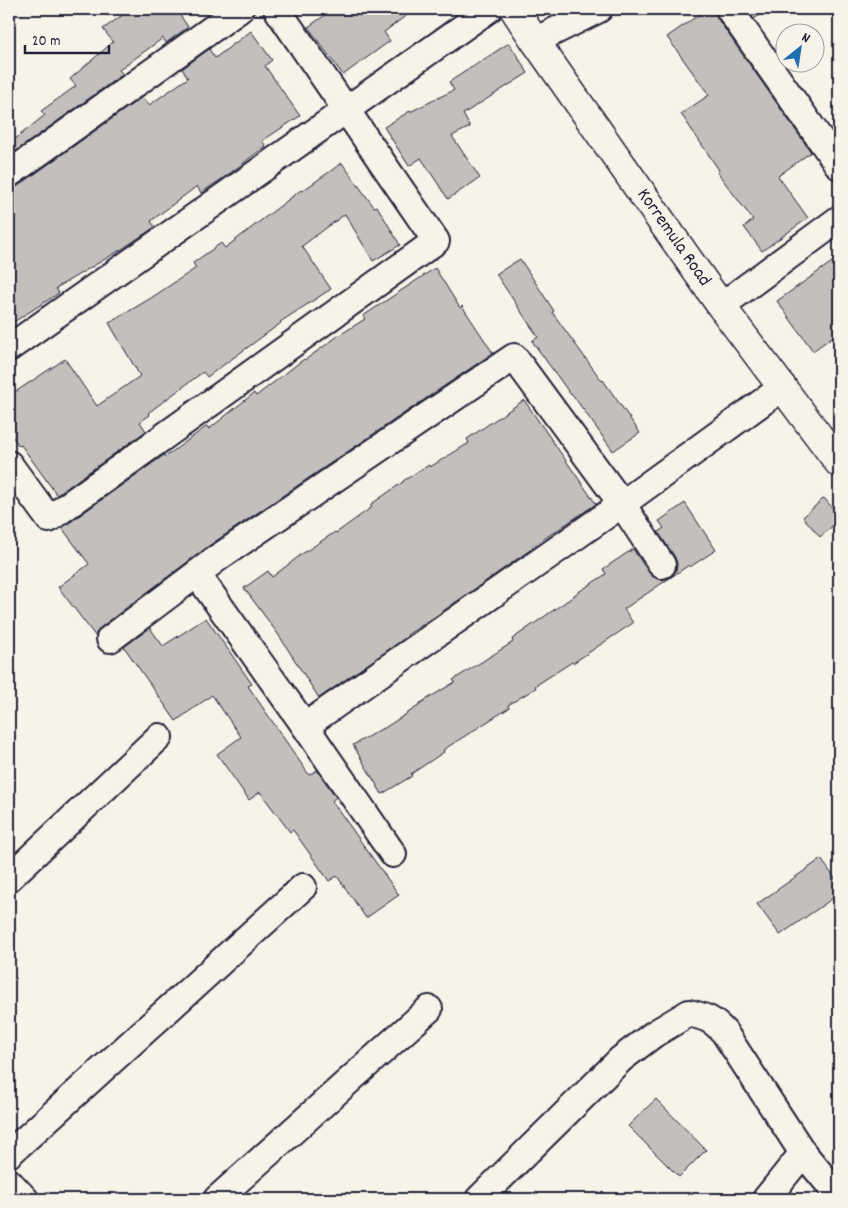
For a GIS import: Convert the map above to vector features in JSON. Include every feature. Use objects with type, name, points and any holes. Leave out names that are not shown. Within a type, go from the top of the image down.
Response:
[{"type":"street","points":[[9,174],[240,9]]},
{"type":"street","points":[[9,464],[49,519],[436,241],[277,9]]},
{"type":"street","points":[[9,348],[489,9]]},
{"type":"street","name":"Korremula Road","points":[[514,9],[721,306],[839,463]]},
{"type":"street","points":[[535,41],[599,9]]},
{"type":"street","points":[[729,9],[839,166]]},
{"type":"street","points":[[721,306],[839,218]]},
{"type":"street","points":[[110,639],[227,552],[514,356],[622,504],[662,565]]},
{"type":"street","points":[[305,726],[622,504],[783,387]]},
{"type":"street","points":[[197,574],[305,726],[392,854]]},
{"type":"street","points":[[9,878],[159,737]]},
{"type":"street","points":[[9,1154],[303,887]]},
{"type":"street","points":[[217,1199],[429,1009]]},
{"type":"street","points":[[479,1199],[621,1058],[689,1012],[714,1021],[724,1032],[803,1153],[837,1188]]},
{"type":"street","points":[[766,1199],[803,1153]]},
{"type":"street","points":[[9,1182],[25,1199]]},
{"type":"building","points":[[131,9],[176,9],[188,27],[166,43],[163,38],[119,70],[123,74],[9,156],[9,144],[45,115],[41,111],[76,86],[70,79],[113,42],[103,29]]},
{"type":"building","points":[[334,9],[415,9],[384,32],[390,41],[343,75],[308,27]]},
{"type":"building","points":[[707,9],[714,9],[717,18],[811,152],[778,176],[808,218],[762,251],[744,227],[753,220],[717,172],[719,170],[681,114],[709,95],[667,37]]},
{"type":"building","points":[[747,9],[769,9],[754,19]]},
{"type":"building","points":[[251,31],[272,60],[265,66],[300,116],[262,141],[266,146],[229,174],[201,193],[197,186],[151,221],[155,227],[56,288],[59,293],[9,325],[9,189],[18,186],[142,97],[149,105],[188,78],[182,69],[209,49],[215,58]]},
{"type":"building","points":[[509,43],[528,73],[463,114],[470,127],[452,136],[480,178],[448,199],[421,158],[409,166],[384,127],[410,111],[454,90],[449,82]]},
{"type":"building","points":[[342,163],[374,207],[377,206],[400,245],[373,261],[345,214],[302,246],[331,289],[280,322],[207,377],[203,372],[148,413],[150,415],[140,422],[146,431],[57,495],[21,445],[19,446],[9,432],[9,396],[65,359],[97,406],[140,376],[109,323],[196,268],[193,263],[221,243],[225,248],[301,190]]},
{"type":"building","points":[[839,257],[839,332],[813,351],[777,301]]},
{"type":"building","points":[[520,259],[554,311],[552,312],[640,433],[613,451],[532,341],[538,337],[496,274]]},
{"type":"building","points":[[435,268],[460,308],[462,306],[493,353],[210,545],[101,627],[96,633],[96,637],[58,587],[89,564],[62,528],[207,426],[209,429],[254,393],[256,396],[304,359],[365,319],[363,316]]},
{"type":"building","points":[[524,400],[596,504],[319,698],[278,634],[244,588],[268,571],[272,577],[302,554],[336,533],[372,507],[370,505],[403,481],[469,443],[467,439]]},
{"type":"building","points":[[824,498],[839,516],[839,520],[820,537],[803,517]]},
{"type":"building","points":[[685,503],[716,550],[690,567],[689,565],[624,609],[633,623],[535,686],[536,688],[508,705],[509,708],[443,750],[444,752],[411,774],[412,776],[382,794],[353,745],[383,729],[455,682],[453,680],[513,642],[512,639],[606,574],[603,569],[633,549],[649,573],[655,578],[663,580],[671,577],[676,571],[677,564],[675,557],[658,532],[664,528],[659,521]]},
{"type":"building","points":[[206,618],[252,684],[248,686],[309,775],[317,770],[336,797],[332,801],[399,895],[366,918],[337,876],[329,881],[293,830],[290,832],[260,792],[249,800],[217,754],[241,737],[212,695],[176,721],[124,647],[150,628],[163,646]]},
{"type":"building","points":[[821,859],[839,884],[839,894],[780,935],[757,904]]},
{"type":"building","points":[[656,1099],[706,1150],[679,1177],[628,1126]]}]
